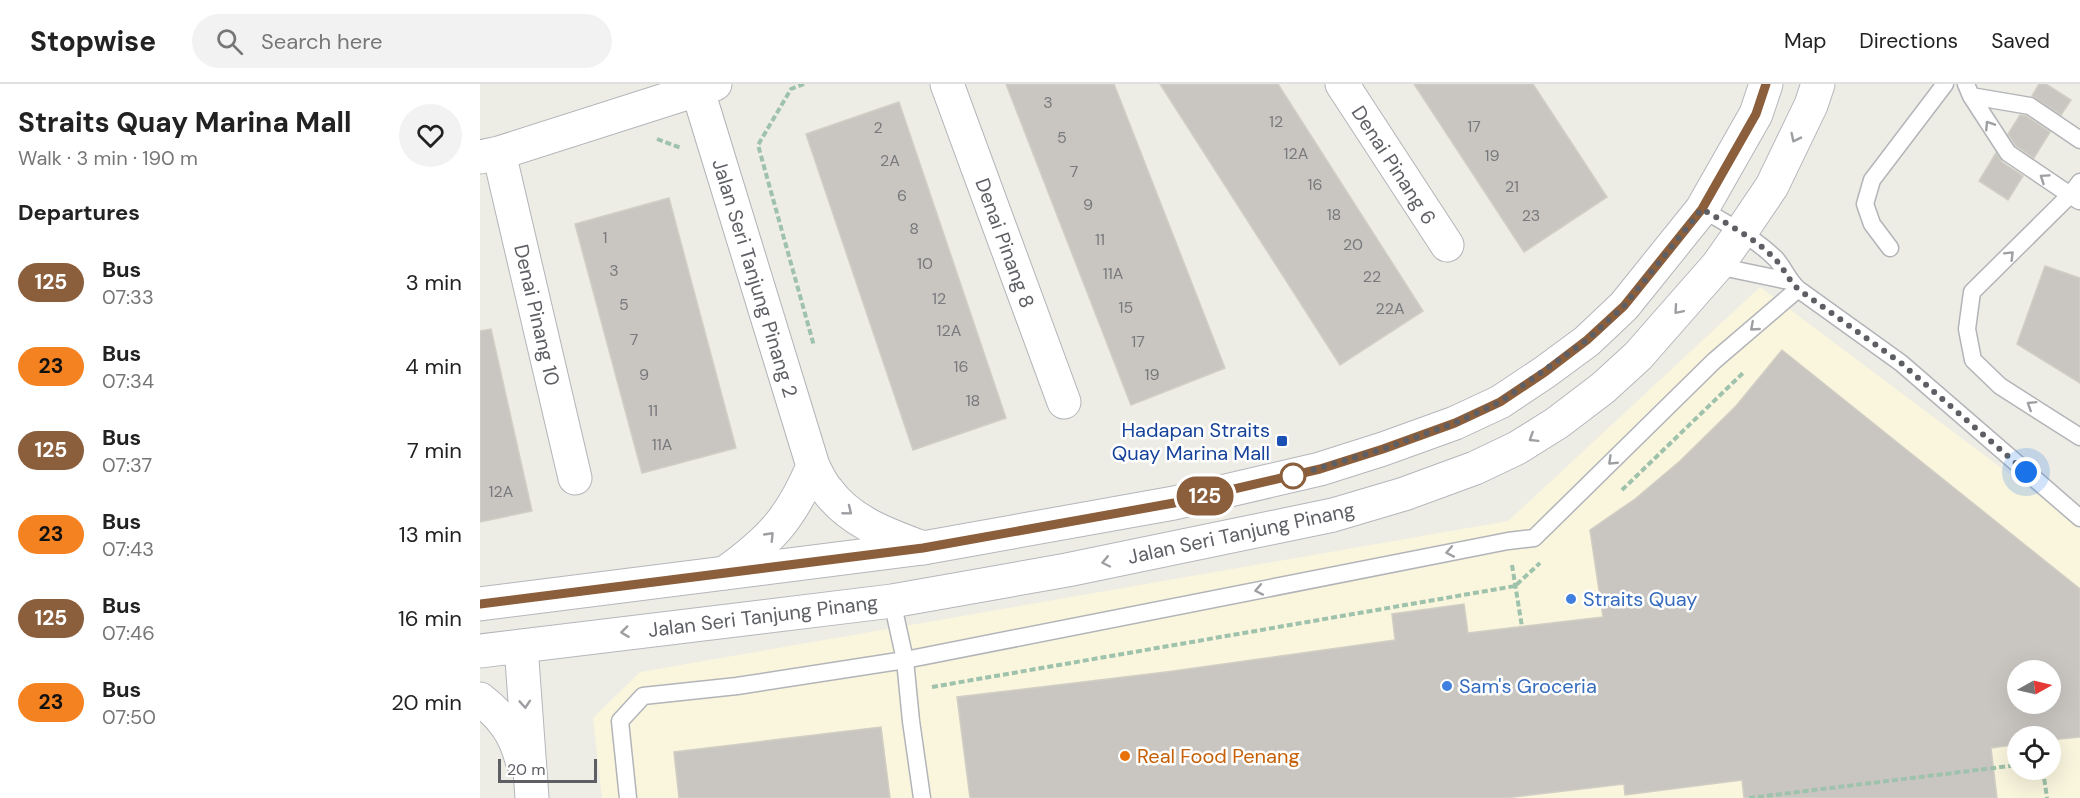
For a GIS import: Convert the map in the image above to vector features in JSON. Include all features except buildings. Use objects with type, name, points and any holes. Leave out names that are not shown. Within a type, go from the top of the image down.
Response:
[{"type":"main road","name":"Denai Pinang 8","points":[[947,84],[1064,402]]},
{"type":"main road","name":"Denai Pinang 6","points":[[1342,84],[1447,245]]},
{"type":"main road","points":[[480,604],[923,548],[1174,503],[1293,476],[1383,449],[1455,423],[1500,402],[1587,340],[1624,306],[1702,209],[1756,114],[1766,84]]},
{"type":"main road","name":"Jalan Seri Tanjung Pinang","points":[[480,651],[892,601],[1067,570],[1333,515],[1404,494],[1475,468],[1516,448],[1557,423],[1603,388],[1638,356],[1717,266],[1772,186],[1811,105],[1818,84]]},
{"type":"main road","points":[[490,155],[706,87]]},
{"type":"main road","name":"Jalan Seri Tanjung Pinang 2","points":[[706,87],[813,466],[827,490],[845,509],[866,524],[923,548]]},
{"type":"main road","name":"Denai Pinang 10","points":[[490,155],[575,478]]},
{"type":"main road","points":[[725,573],[753,552],[787,518],[813,466]]},
{"type":"main road","points":[[521,646],[532,798]]},
{"type":"main road","points":[[480,699],[499,714],[518,742],[532,798]]},
{"type":"lane","points":[[1890,248],[1872,224],[1865,204],[1872,180],[1945,84]]},
{"type":"lane","points":[[1968,90],[2030,106],[2080,140]]},
{"type":"lane","points":[[1968,90],[2008,153],[2077,193],[1972,292],[1967,329],[1973,360],[2000,386],[2080,437]]},
{"type":"lane","points":[[1702,209],[1741,232],[1777,260],[1794,285],[1901,363],[2080,518]]},
{"type":"lane","points":[[1717,266],[1794,285]]},
{"type":"lane","points":[[628,798],[620,721],[643,696],[737,686],[905,660],[1508,541],[1533,538],[1794,285]]},
{"type":"lane","points":[[892,601],[905,660],[922,798]]},
{"type":"path","points":[[804,84],[791,89],[758,145],[815,350]]},
{"type":"path","points":[[647,142],[658,139],[685,150]]},
{"type":"path","points":[[1508,541],[1522,627]]},
{"type":"path","points":[[1749,798],[2007,766]]},
{"type":"path","points":[[2044,780],[2047,798]]},
{"type":"shaded area","name":"Straits Quay","points":[[1760,287],[2080,527],[2080,798],[602,798],[593,718],[640,672],[1508,521]]},
{"type":"bus line","name":"125","points":[[480,604],[923,548],[1174,503],[1320,469],[1455,423],[1500,402],[1545,372],[1587,340],[1624,306],[1702,209],[1756,114],[1766,84]]},
{"type":"place","name":"Hadapan Straits Quay Marina Mall","points":[[1282,441]]},
{"type":"place","name":"Straits Quay","points":[[1571,599]]},
{"type":"place","name":"Sam's Groceria","points":[[1447,686]]},
{"type":"place","name":"Real Food Penang","points":[[1125,756]]},
{"type":"route","points":[[1293,476],[1383,449],[1455,423],[1500,402],[1587,340],[1624,306],[1702,209],[1741,232],[1777,260],[1789,281],[1798,289],[1901,363],[2026,472]]}]
